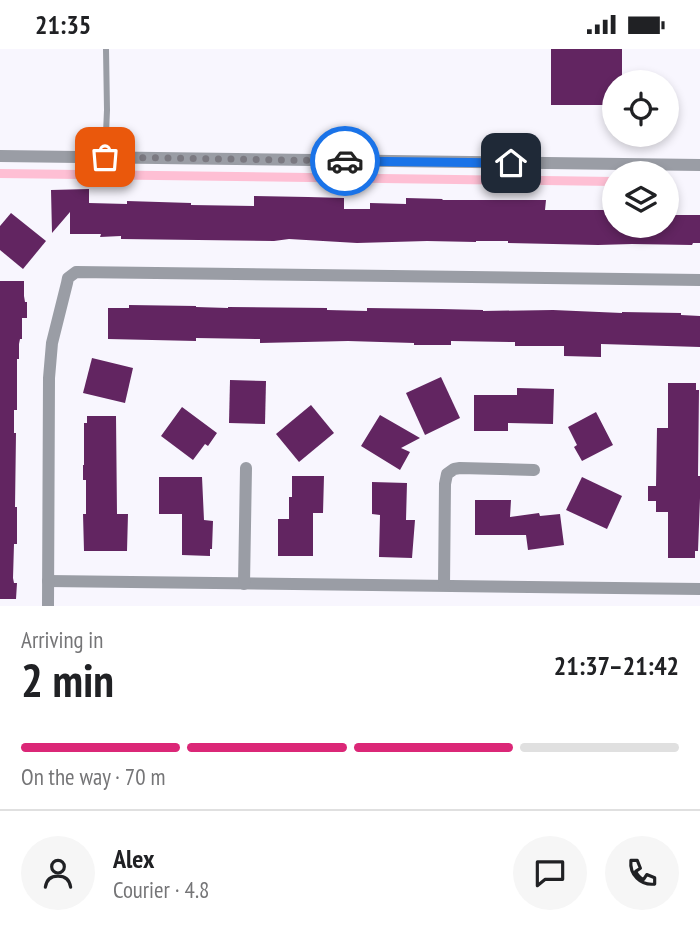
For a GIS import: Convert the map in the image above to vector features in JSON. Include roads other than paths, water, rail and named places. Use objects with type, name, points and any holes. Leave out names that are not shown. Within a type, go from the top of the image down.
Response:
[{"type":"street","points":[[0,156],[700,165]]},
{"type":"street","points":[[48,606],[50,355],[68,278],[76,272],[700,279]]},
{"type":"street","points":[[244,583],[246,468]]},
{"type":"street","points":[[444,585],[444,484],[447,474],[460,468],[534,470]]},
{"type":"street","points":[[48,581],[700,589]]},
{"type":"lane","points":[[105,157],[106,49]]}]
